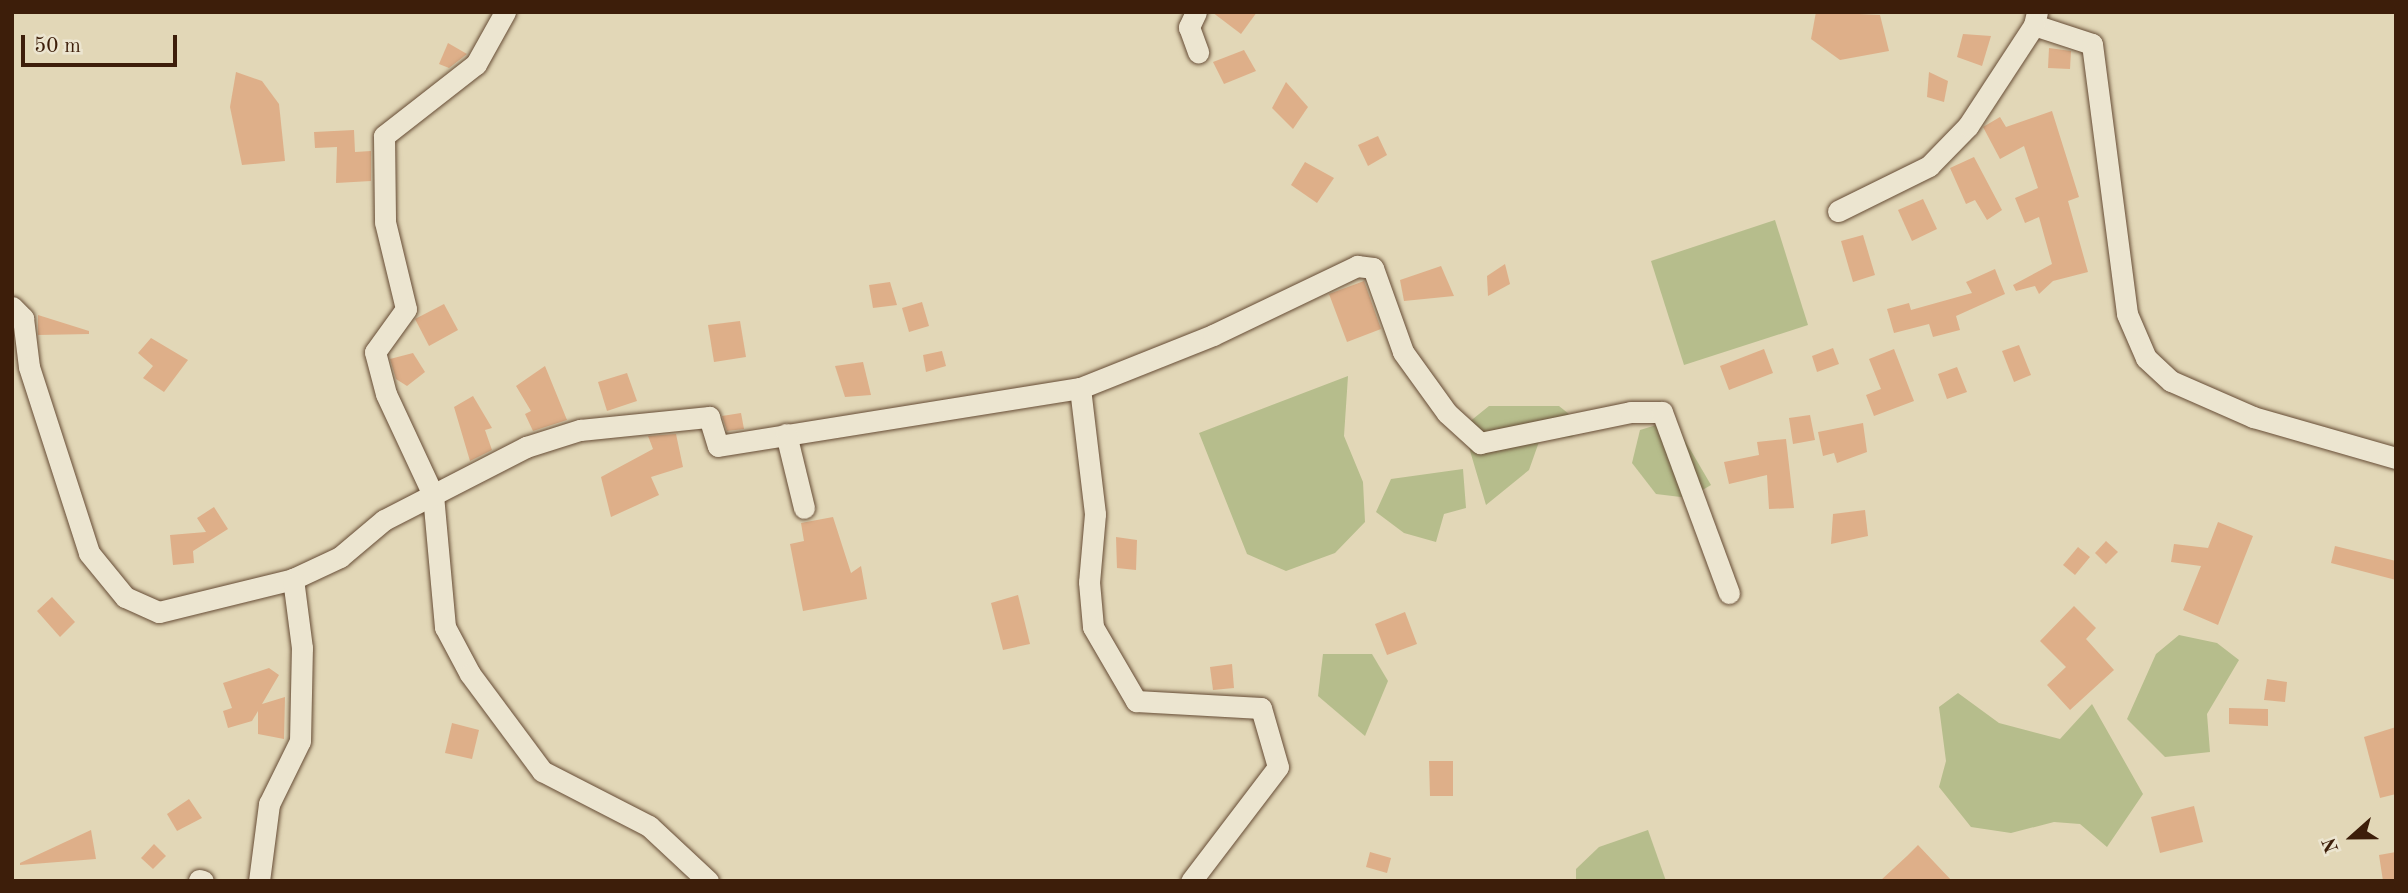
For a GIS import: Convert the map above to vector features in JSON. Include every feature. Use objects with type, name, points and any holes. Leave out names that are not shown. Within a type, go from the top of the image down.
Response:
[{"type":"street","points":[[505,12],[476,64],[384,136],[385,222],[406,309],[375,352],[386,394],[433,495],[445,626],[503,725],[542,771],[649,826],[708,881]]},
{"type":"street","points":[[1196,12],[1189,27],[1198,52]]},
{"type":"street","points":[[1838,211],[1928,166],[1968,126],[2036,18],[2092,44],[2127,314],[2146,358],[2171,381],[2253,417],[2396,458]]},
{"type":"street","points":[[12,306],[23,318],[29,367],[67,496],[106,579],[145,610],[159,612],[293,579],[340,557],[384,520],[526,447],[580,430],[709,417],[718,446],[1080,388],[1213,335],[1357,266],[1373,268],[1403,352],[1447,413],[1480,443],[1631,412],[1662,412],[1729,593]]},
{"type":"street","points":[[1080,388],[1095,514],[1089,582],[1093,627],[1136,701],[1261,708],[1279,767],[1191,881]]},
{"type":"street","points":[[786,434],[804,508]]},
{"type":"street","points":[[259,881],[270,804],[300,741],[302,648],[293,579]]},
{"type":"green space","points":[[1775,220],[1808,325],[1684,365],[1651,261]]},
{"type":"green space","points":[[1348,376],[1344,436],[1363,482],[1365,522],[1335,553],[1286,571],[1247,554],[1199,433]]},
{"type":"green space","points":[[1489,406],[1559,406],[1584,426],[1572,437],[1540,439],[1529,470],[1486,505],[1463,427]]},
{"type":"green space","points":[[1673,420],[1711,485],[1689,498],[1656,494],[1632,463],[1640,430]]},
{"type":"green space","points":[[1463,469],[1466,508],[1444,514],[1436,542],[1404,533],[1376,512],[1391,479]]},
{"type":"green space","points":[[2179,635],[2217,643],[2239,660],[2207,714],[2210,752],[2165,757],[2127,719],[2156,654]]},
{"type":"green space","points":[[1323,654],[1372,654],[1388,681],[1365,736],[1318,696]]},
{"type":"green space","points":[[1958,693],[1999,723],[2060,739],[2092,704],[2143,794],[2107,847],[2080,824],[2054,822],[2011,833],[1971,827],[1939,787],[1946,761],[1939,707]]},
{"type":"green space","points":[[1648,830],[1666,881],[1576,881],[1576,869],[1599,847]]},
{"type":"building","points":[[1212,12],[1257,12],[1241,34]]},
{"type":"building","points":[[1816,12],[1880,15],[1889,51],[1840,60],[1811,39]]},
{"type":"building","points":[[1963,34],[1991,36],[1982,66],[1957,57]]},
{"type":"building","points":[[448,43],[467,54],[449,68],[439,64]]},
{"type":"building","points":[[2049,48],[2071,51],[2070,69],[2048,68]]},
{"type":"building","points":[[1244,50],[1256,71],[1224,84],[1213,62]]},
{"type":"building","points":[[236,72],[262,81],[279,104],[285,161],[242,165],[230,107]]},
{"type":"building","points":[[1929,72],[1948,81],[1944,102],[1927,97]]},
{"type":"building","points":[[1286,82],[1308,107],[1293,129],[1272,108]]},
{"type":"building","points":[[2052,111],[2079,197],[2068,201],[2088,272],[2053,281],[2039,294],[2035,286],[2016,291],[2013,285],[2052,264],[2039,217],[2025,223],[2015,198],[2038,188],[2024,146],[2000,159],[1983,127],[2000,117],[2006,127]]},
{"type":"building","points":[[354,130],[355,152],[371,151],[371,181],[336,183],[337,147],[315,148],[314,132]]},
{"type":"building","points":[[1378,136],[1387,155],[1368,166],[1358,145]]},
{"type":"building","points":[[1974,157],[2002,210],[1987,220],[1975,200],[1966,204],[1950,168]]},
{"type":"building","points":[[1305,162],[1334,178],[1317,203],[1291,185]]},
{"type":"building","points":[[1923,199],[1937,229],[1912,241],[1898,210]]},
{"type":"building","points":[[1863,235],[1875,275],[1853,282],[1841,241]]},
{"type":"building","points":[[1505,264],[1510,284],[1488,296],[1487,276]]},
{"type":"building","points":[[1441,266],[1454,296],[1404,301],[1400,280]]},
{"type":"building","points":[[1995,269],[2005,294],[1956,316],[1960,330],[1933,337],[1929,324],[1894,333],[1887,309],[1909,303],[1911,310],[1972,293],[1966,282]]},
{"type":"building","points":[[1364,281],[1381,329],[1347,342],[1329,294]]},
{"type":"building","points":[[890,282],[897,305],[873,308],[869,285]]},
{"type":"building","points":[[922,302],[929,326],[909,332],[902,308]]},
{"type":"building","points":[[444,304],[458,330],[429,346],[415,319]]},
{"type":"building","points":[[38,315],[89,331],[89,334],[38,335]]},
{"type":"building","points":[[740,321],[746,357],[714,362],[708,325]]},
{"type":"building","points":[[151,338],[188,360],[164,392],[143,378],[153,366],[138,353]]},
{"type":"building","points":[[2019,345],[2031,375],[2014,382],[2002,351]]},
{"type":"building","points":[[1833,348],[1839,364],[1817,372],[1812,356]]},
{"type":"building","points":[[1764,349],[1773,373],[1729,390],[1720,366]]},
{"type":"building","points":[[1894,349],[1914,401],[1874,416],[1866,395],[1881,389],[1869,359]]},
{"type":"building","points":[[942,351],[946,366],[926,372],[923,355]]},
{"type":"building","points":[[413,353],[425,372],[407,386],[396,379],[390,359]]},
{"type":"building","points":[[863,362],[871,395],[845,397],[835,366]]},
{"type":"building","points":[[545,366],[567,420],[533,431],[525,414],[531,411],[516,386]]},
{"type":"building","points":[[1957,367],[1967,392],[1947,399],[1938,374]]},
{"type":"building","points":[[627,373],[637,401],[607,411],[598,382]]},
{"type":"building","points":[[473,396],[492,428],[485,430],[492,450],[470,461],[454,407]]},
{"type":"building","points":[[741,413],[744,429],[727,431],[722,416]]},
{"type":"building","points":[[1810,415],[1815,440],[1793,444],[1789,418]]},
{"type":"building","points":[[1863,423],[1867,452],[1837,463],[1834,453],[1823,456],[1818,432]]},
{"type":"building","points":[[676,434],[683,467],[651,477],[659,495],[611,517],[601,477],[653,449],[648,436]]},
{"type":"building","points":[[1786,439],[1794,508],[1769,509],[1767,475],[1729,484],[1724,462],[1759,455],[1757,442]]},
{"type":"building","points":[[214,507],[228,529],[193,551],[194,563],[173,565],[170,535],[206,532],[197,518]]},
{"type":"building","points":[[1865,510],[1868,536],[1831,544],[1833,514]]},
{"type":"building","points":[[833,517],[851,573],[861,566],[867,599],[803,611],[790,544],[804,541],[801,523]]},
{"type":"building","points":[[2218,522],[2253,536],[2218,625],[2183,610],[2201,566],[2171,562],[2174,544],[2208,548]]},
{"type":"building","points":[[1116,537],[1137,540],[1136,570],[1117,568]]},
{"type":"building","points":[[2106,541],[2118,552],[2106,564],[2095,553]]},
{"type":"building","points":[[2335,546],[2396,561],[2396,580],[2331,563]]},
{"type":"building","points":[[2078,547],[2090,557],[2075,575],[2063,565]]},
{"type":"building","points":[[1018,595],[1030,644],[1003,650],[991,603]]},
{"type":"building","points":[[52,597],[75,622],[60,637],[37,611]]},
{"type":"building","points":[[2074,606],[2096,628],[2086,639],[2114,670],[2070,710],[2047,685],[2066,667],[2040,641]]},
{"type":"building","points":[[1405,612],[1417,644],[1387,655],[1375,624]]},
{"type":"building","points":[[1232,664],[1234,688],[1213,690],[1210,667]]},
{"type":"building","points":[[269,668],[279,675],[262,704],[285,697],[284,739],[258,734],[258,711],[252,721],[228,728],[223,711],[232,708],[223,683]]},
{"type":"building","points":[[2267,679],[2287,682],[2285,702],[2264,700]]},
{"type":"building","points":[[2229,708],[2268,709],[2268,726],[2229,724]]},
{"type":"building","points":[[452,723],[479,730],[472,759],[445,753]]},
{"type":"building","points":[[2396,727],[2396,794],[2380,798],[2364,737]]},
{"type":"building","points":[[1429,761],[1453,761],[1453,796],[1430,796]]},
{"type":"building","points":[[189,799],[202,818],[177,831],[167,814]]},
{"type":"building","points":[[2194,806],[2203,842],[2160,853],[2151,817]]},
{"type":"building","points":[[91,830],[96,859],[20,865],[20,863]]},
{"type":"building","points":[[154,844],[166,856],[153,869],[141,858]]},
{"type":"building","points":[[1918,845],[1952,881],[1880,881],[1907,856]]},
{"type":"building","points":[[1370,852],[1391,858],[1387,873],[1366,867]]},
{"type":"building","points":[[2396,852],[2396,881],[2383,881],[2379,855]]}]
